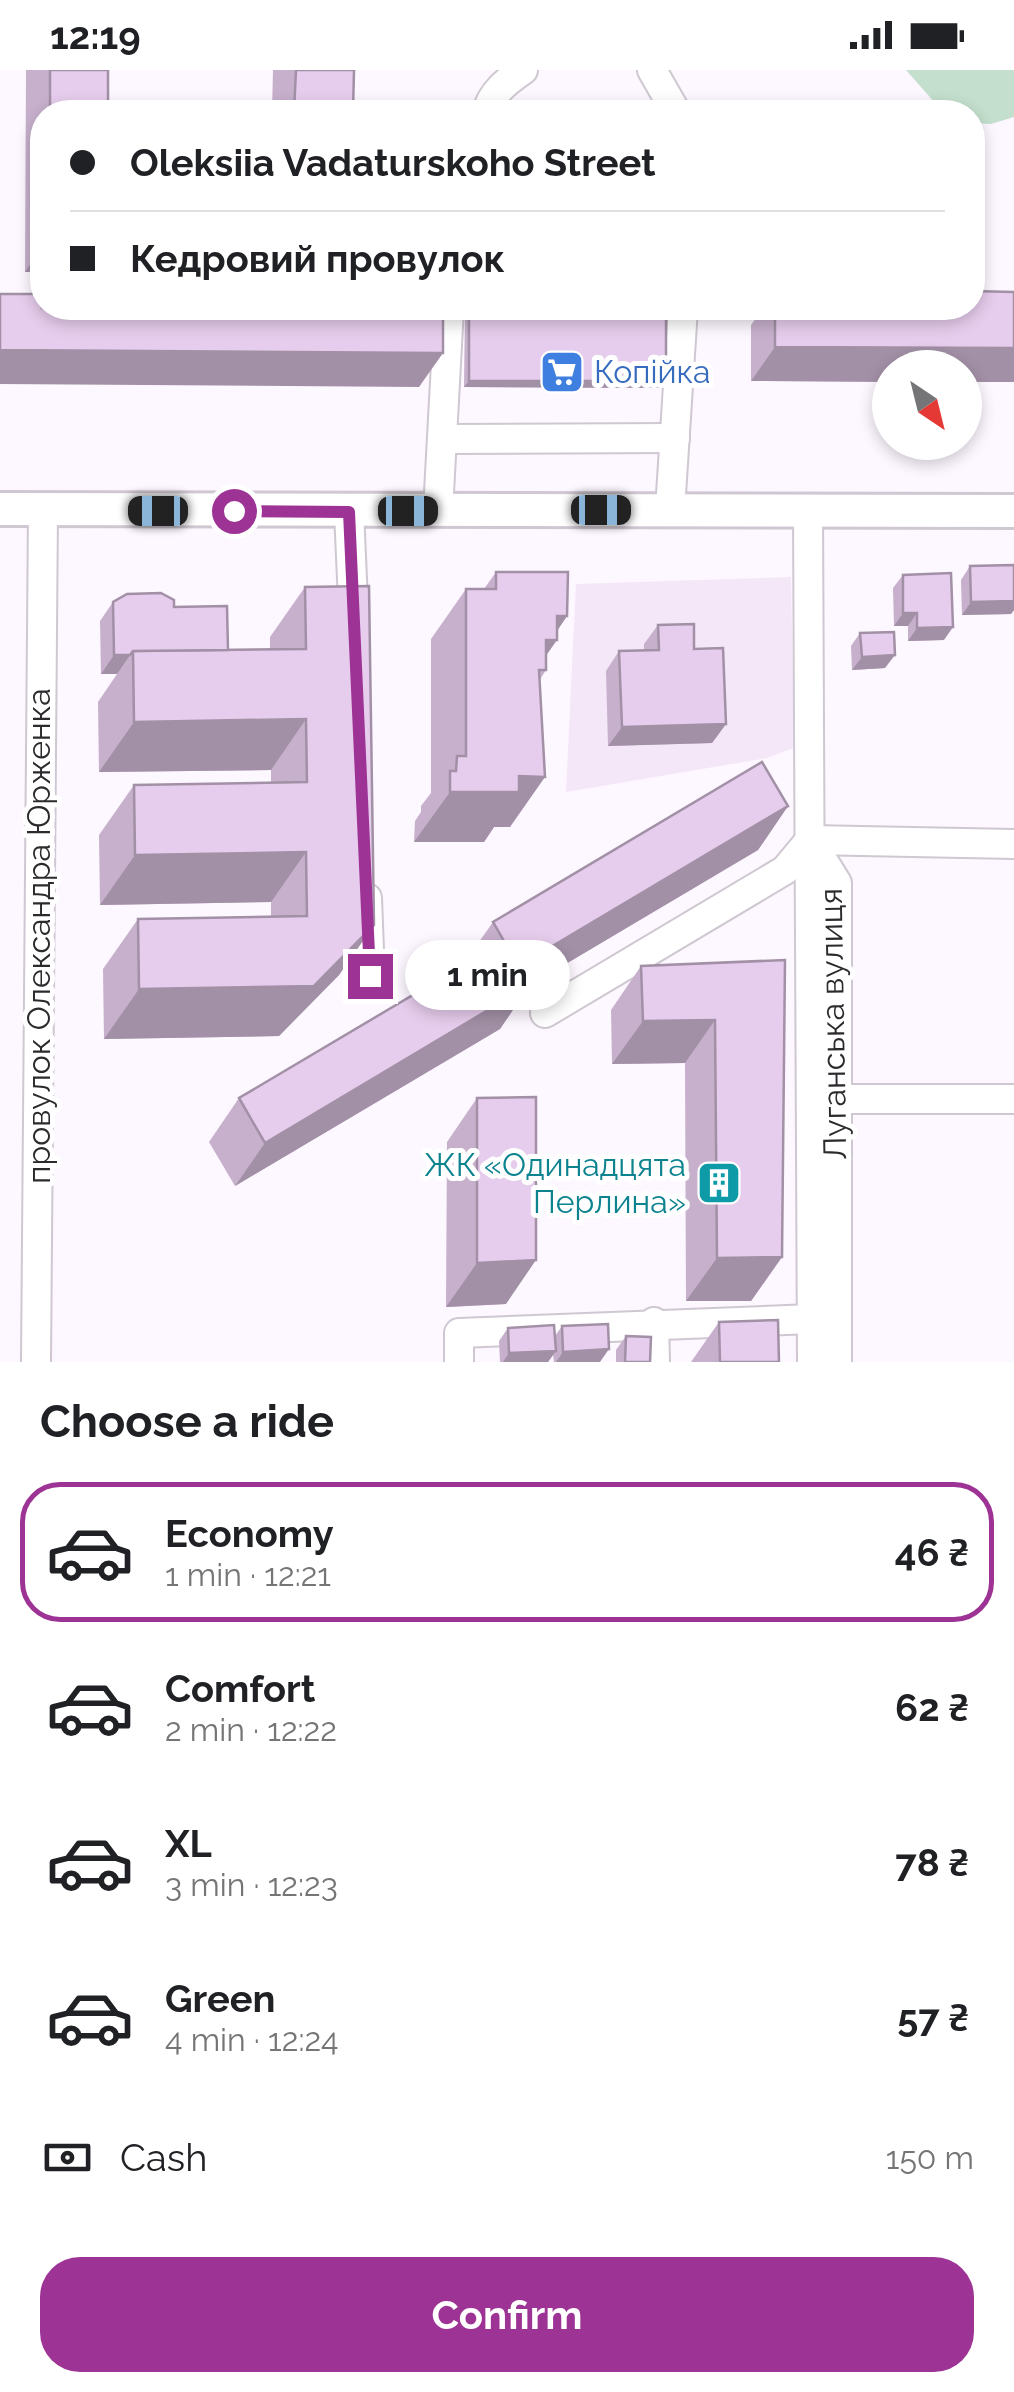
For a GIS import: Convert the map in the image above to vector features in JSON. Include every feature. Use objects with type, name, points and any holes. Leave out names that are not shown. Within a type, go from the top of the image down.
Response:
[{"type":"main road","points":[[0,509],[1014,511]]},
{"type":"street","points":[[492,100],[505,82],[523,70]]},
{"type":"street","points":[[652,70],[669,100]]},
{"type":"street","points":[[438,511],[448,320]]},
{"type":"street","points":[[670,510],[682,320]]},
{"type":"street","points":[[442,439],[674,438]]},
{"type":"street","name":"провулок Олександра Юрженка","points":[[36,1362],[42,510]]},
{"type":"street","name":"Луганська вулиця","points":[[808,511],[810,840],[837,884],[834,1099],[838,1362]]},
{"type":"street","points":[[349,512],[355,647]]},
{"type":"street","points":[[810,840],[1014,844]]},
{"type":"street","points":[[545,1013],[786,870],[810,840]]},
{"type":"street","points":[[810,840],[812,1362]]},
{"type":"street","points":[[366,879],[370,976]]},
{"type":"street","points":[[834,1099],[1014,1099]]},
{"type":"street","points":[[460,1362],[459,1333],[654,1322],[812,1319]]},
{"type":"street","points":[[654,1322],[655,1362]]},
{"type":"shaded area","points":[[791,577],[794,748],[767,758],[566,792],[576,584]]},
{"type":"green space","points":[[906,70],[1014,70],[1014,117],[985,124],[985,100],[932,100]]},
{"type":"building","points":[[50,70],[108,70],[108,100],[50,100]]},
{"type":"building","points":[[296,70],[354,70],[353,100],[295,100]]},
{"type":"building","points":[[985,291],[1014,292],[1014,348],[775,347],[775,320],[985,320]]},
{"type":"building","points":[[0,294],[30,294],[30,320],[443,320],[443,353],[0,350]]},
{"type":"building","points":[[469,320],[666,320],[666,381],[469,381]]},
{"type":"building","points":[[1014,565],[1014,601],[971,602],[970,566]]},
{"type":"building","points":[[496,572],[568,572],[567,616],[557,616],[557,640],[546,640],[546,670],[539,670],[545,777],[519,776],[519,792],[450,792],[450,771],[456,771],[457,756],[466,756],[466,589],[496,589]]},
{"type":"building","points":[[951,573],[953,627],[917,628],[917,613],[903,613],[903,575]]},
{"type":"building","points":[[369,586],[374,925],[314,986],[139,989],[138,919],[307,916],[306,852],[135,855],[134,785],[307,782],[306,719],[134,722],[133,651],[306,649],[305,587]]},
{"type":"building","points":[[161,593],[174,600],[174,607],[227,606],[228,650],[133,651],[130,655],[114,655],[113,602],[127,594]]},
{"type":"building","points":[[694,624],[694,649],[723,648],[726,724],[622,727],[619,651],[659,650],[658,625]]},
{"type":"building","points":[[894,632],[895,655],[862,657],[860,633]]},
{"type":"building","points":[[762,762],[788,806],[519,966],[530,985],[265,1143],[239,1098],[504,941],[493,922]]},
{"type":"building","points":[[785,960],[782,1257],[717,1258],[715,1020],[643,1021],[641,966]]},
{"type":"building","points":[[536,1097],[536,1260],[477,1263],[477,1098]]},
{"type":"building","points":[[778,1320],[779,1362],[720,1362],[719,1322]]},
{"type":"building","points":[[608,1324],[609,1349],[563,1352],[562,1326]]},
{"type":"building","points":[[554,1325],[556,1351],[509,1353],[508,1328]]},
{"type":"building","points":[[626,1336],[651,1337],[650,1362],[625,1362]]},
{"type":"place","name":"Копійка","points":[[562,372]]},
{"type":"place","name":"ЖК «Одинадцята Перлина»","points":[[719,1183]]},
{"type":"route","points":[[234,511],[349,512],[370,976]]}]
